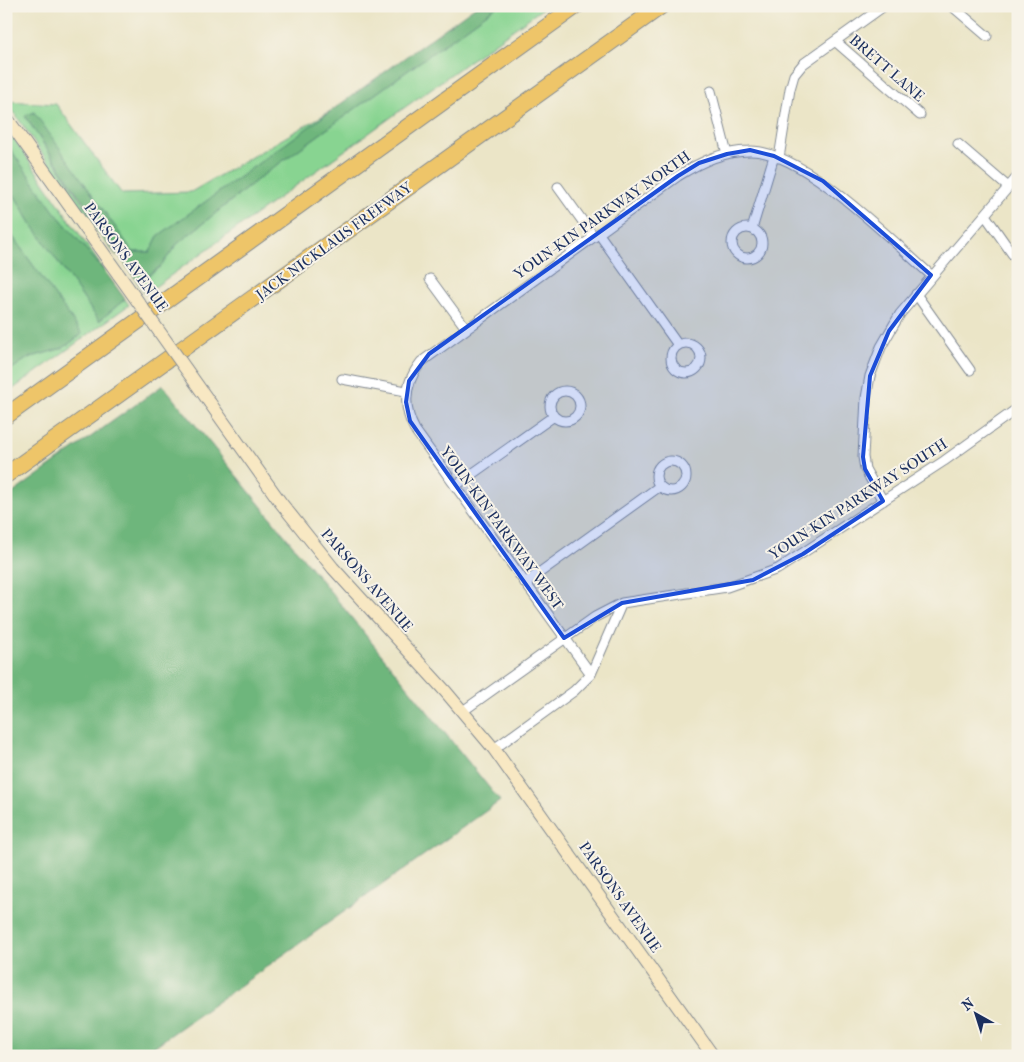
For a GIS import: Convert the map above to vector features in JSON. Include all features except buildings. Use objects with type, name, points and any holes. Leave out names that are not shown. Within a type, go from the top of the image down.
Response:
[{"type":"highway","points":[[6,416],[576,6]]},
{"type":"highway","name":"JACK NICKLAUS FREEWAY","points":[[6,475],[661,6]]},
{"type":"street","points":[[752,228],[777,157],[794,75],[803,64],[884,6]]},
{"type":"street","points":[[952,6],[987,36]]},
{"type":"street","name":"BRETT LANE","points":[[835,41],[920,115]]},
{"type":"street","points":[[711,91],[727,154]]},
{"type":"street","name":"PARSONS AVENUE","points":[[6,117],[282,503],[333,568],[494,749],[713,1056]]},
{"type":"street","points":[[958,144],[1008,187]]},
{"type":"street","name":"YOUN-KIN PARKWAY NORTH","points":[[406,391],[409,381],[421,362],[466,328],[699,162],[727,154],[750,150],[777,157],[823,182],[931,275]]},
{"type":"street","points":[[883,501],[865,468],[863,457],[866,398],[870,376],[881,347],[896,319],[931,275],[1018,176]]},
{"type":"street","points":[[558,187],[678,346]]},
{"type":"street","points":[[984,215],[1018,262]]},
{"type":"street","points":[[430,279],[466,328]]},
{"type":"street","points":[[916,294],[970,370]]},
{"type":"street","points":[[342,379],[406,391]]},
{"type":"street","name":"YOUN-KIN PARKWAY WEST","points":[[406,391],[407,412],[410,421],[591,674]]},
{"type":"street","name":"YOUN-KIN PARKWAY SOUTH","points":[[463,712],[564,638],[595,617],[622,603],[656,596],[703,592],[752,580],[803,554],[1018,408]]},
{"type":"street","points":[[455,486],[554,416]]},
{"type":"street","points":[[525,583],[660,486]]},
{"type":"street","points":[[494,749],[574,692],[591,674],[622,603]]},
{"type":"highlighted area","points":[[750,150],[774,156],[823,181],[931,275],[889,331],[870,376],[863,457],[865,469],[883,501],[803,554],[753,580],[622,603],[564,638],[410,421],[406,402],[409,381],[429,354],[678,176],[699,163],[727,154]]},
{"type":"green space","points":[[476,6],[497,6],[262,176],[177,244],[161,266],[138,283],[25,116],[34,112],[133,252],[150,252],[158,236]]},
{"type":"green space","points":[[497,6],[546,6],[145,294],[138,283],[161,266],[177,244],[262,176]]},
{"type":"green space","points":[[6,101],[56,104],[122,194],[191,192],[334,109],[158,236],[150,252],[133,252],[34,113],[25,116],[117,256],[86,217]]},
{"type":"green space","points":[[6,127],[106,273],[53,210],[6,143]]},
{"type":"green space","points":[[6,143],[53,210],[106,273],[125,299],[99,321],[31,223],[6,181]]},
{"type":"green space","points":[[6,181],[31,223],[99,321],[125,299],[129,305],[6,394],[6,373],[28,358],[63,348],[82,334],[6,227]]},
{"type":"green space","points":[[6,227],[82,334],[63,348],[28,358],[6,373]]},
{"type":"green space","points":[[163,385],[500,801],[141,1056],[6,1056],[6,498]]}]
